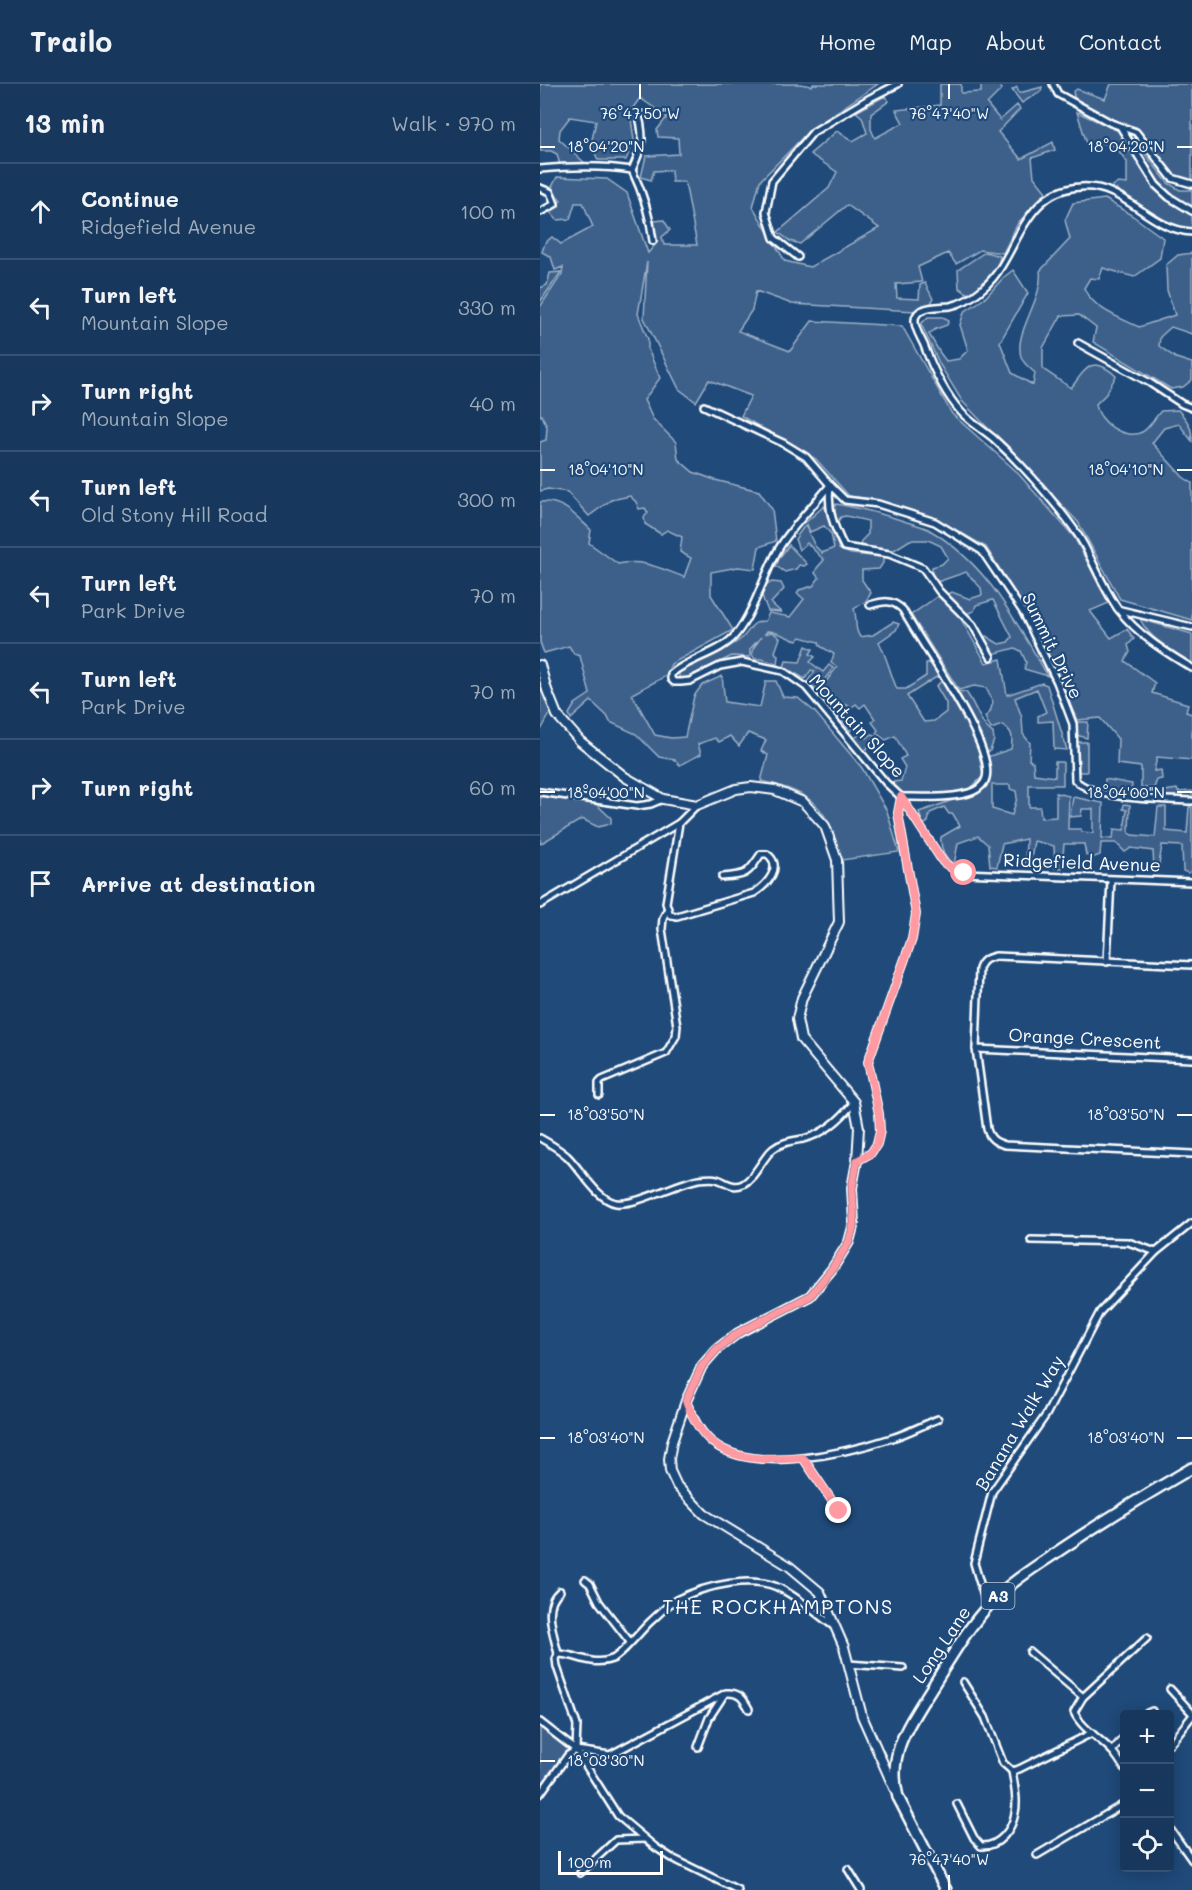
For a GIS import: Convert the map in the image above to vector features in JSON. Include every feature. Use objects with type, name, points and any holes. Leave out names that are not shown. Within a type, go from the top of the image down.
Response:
[{"type":"main road","name":"Long Lane","points":[[898,1797],[894,1782],[895,1763],[902,1740],[913,1718],[967,1633],[999,1594],[1098,1525],[1192,1468]]},
{"type":"main road","name":"A3","points":[[898,1797],[946,1890]]},
{"type":"street","points":[[798,257],[774,238],[766,212],[772,181],[813,132],[898,84]]},
{"type":"street","points":[[1053,84],[1058,94],[1121,128],[1136,132],[1172,178],[1192,184]]},
{"type":"street","points":[[639,116],[644,135],[642,149],[632,170],[642,192],[651,222],[653,241]]},
{"type":"street","points":[[1121,128],[1156,185],[1168,197],[1192,211]]},
{"type":"street","points":[[540,169],[607,166],[632,170]]},
{"type":"street","points":[[1192,232],[1173,230],[1108,190],[1081,187],[1063,190],[1050,195],[1031,213],[1001,267],[985,286],[968,299],[953,305],[923,309],[915,319],[931,364],[961,412],[1007,452],[1056,506],[1083,543],[1119,609],[1142,634],[1159,648],[1192,668]]},
{"type":"street","points":[[540,188],[550,192],[555,204],[540,212]]},
{"type":"street","points":[[1078,343],[1192,408]]},
{"type":"street","name":"Summit Drive","points":[[704,406],[783,443],[806,457],[845,500],[878,504],[935,522],[982,551],[1023,612],[1057,682],[1073,724],[1075,780],[1082,787],[1112,795],[1192,801]]},
{"type":"street","points":[[830,485],[828,504],[834,528],[844,548],[888,554],[923,568],[939,591],[974,625],[991,657]]},
{"type":"street","name":"Mountain Slope","points":[[830,485],[779,548],[736,634],[704,655],[675,670],[671,674],[671,679],[674,682],[690,681],[720,666],[742,662],[783,671],[806,687],[885,783],[901,797],[898,813],[916,914],[912,939],[868,1062],[879,1114],[880,1131],[877,1144],[871,1153],[857,1161]]},
{"type":"street","points":[[870,605],[890,601],[903,610],[966,714],[980,743],[986,768],[986,778],[982,785],[974,791],[945,796],[901,797]]},
{"type":"street","points":[[1119,609],[1192,627]]},
{"type":"street","points":[[540,665],[557,715],[580,741],[625,777],[663,799],[697,805]]},
{"type":"street","points":[[540,905],[679,823],[697,805],[743,788],[775,790],[803,802],[825,826],[837,860],[839,922],[802,998],[797,1019],[801,1038],[854,1102],[859,1128],[857,1161],[852,1188],[854,1223],[849,1242],[832,1269],[810,1296],[738,1333],[717,1349],[702,1366],[686,1401],[672,1442],[669,1459],[670,1472],[677,1486],[704,1514],[789,1566],[816,1586],[837,1629],[862,1716],[898,1797]]},
{"type":"street","points":[[540,792],[637,806],[663,799]]},
{"type":"street","name":"Ridgefield Avenue","points":[[901,797],[943,862],[964,873],[1192,882]]},
{"type":"street","points":[[679,823],[666,903],[670,915],[677,916],[754,893],[762,888],[772,875],[775,866],[773,858],[767,854],[761,854],[750,870],[743,875],[722,877]]},
{"type":"street","points":[[1107,962],[1111,880]]},
{"type":"street","points":[[599,1095],[599,1083],[602,1080],[666,1053],[676,1036],[677,1026],[662,929],[663,918],[667,910]]},
{"type":"street","points":[[1192,965],[996,956],[984,960],[979,969],[976,1048],[987,1129],[989,1136],[995,1142],[1192,1154]]},
{"type":"street","name":"Orange Crescent","points":[[976,1048],[1192,1059]]},
{"type":"street","points":[[540,1138],[568,1157],[599,1193],[616,1203],[652,1195],[700,1179],[717,1179],[732,1186],[743,1184],[775,1147],[813,1135],[835,1123],[854,1102]]},
{"type":"street","name":"Banana Walk Way","points":[[987,1608],[974,1563],[992,1492],[1046,1415],[1100,1312],[1156,1252],[1192,1223]]},
{"type":"street","points":[[1031,1240],[1128,1242],[1156,1252]]},
{"type":"street","points":[[686,1401],[698,1426],[712,1443],[730,1454],[763,1460],[803,1458],[892,1438],[938,1419]]},
{"type":"street","points":[[803,1458],[839,1511]]},
{"type":"street","points":[[585,1580],[630,1642]]},
{"type":"street","points":[[558,1654],[566,1654],[594,1663],[614,1659],[674,1601],[708,1587],[734,1582],[763,1584],[782,1589],[837,1629]]},
{"type":"street","points":[[560,1591],[554,1596],[550,1610],[558,1654],[557,1667],[577,1725],[576,1750]]},
{"type":"street","points":[[1122,1764],[1074,1712],[1083,1697],[1147,1638]]},
{"type":"street","points":[[1030,1652],[1083,1697]]},
{"type":"street","points":[[848,1664],[903,1668]]},
{"type":"street","points":[[957,1804],[974,1838],[981,1846],[990,1847],[1004,1837],[1015,1814],[1012,1771],[1004,1762],[985,1717],[963,1682]]},
{"type":"street","points":[[1170,1689],[1192,1715],[1174,1739]]},
{"type":"street","points":[[698,1747],[709,1718],[726,1694]]},
{"type":"street","points":[[540,1794],[568,1755],[576,1750],[602,1755],[615,1753],[726,1694],[739,1695],[749,1709]]},
{"type":"street","points":[[540,1722],[576,1750],[618,1816],[645,1839],[672,1858],[738,1890]]},
{"type":"street","points":[[1012,1771],[1020,1770],[1092,1733]]},
{"type":"street","points":[[1112,1751],[1120,1742]]},
{"type":"street","points":[[540,1779],[546,1784]]},
{"type":"street","points":[[1037,1855],[1120,1807]]},
{"type":"street","points":[[1174,1835],[1192,1860]]},
{"type":"street","points":[[580,1873],[616,1840],[645,1839]]},
{"type":"street","points":[[848,1869],[861,1890]]},
{"type":"shaded area","points":[[540,84],[800,84],[812,86],[813,84],[878,84],[811,129],[760,181],[753,207],[785,261],[810,267],[879,228],[847,205],[800,244],[790,241],[778,232],[829,188],[837,172],[810,154],[837,131],[853,141],[867,133],[862,117],[856,112],[885,96],[889,101],[871,114],[871,129],[875,138],[903,123],[896,110],[940,105],[940,84],[961,84],[961,93],[981,92],[981,84],[998,84],[1002,89],[987,104],[1000,120],[1017,105],[1020,109],[998,132],[1021,159],[1053,142],[1055,150],[1032,158],[1034,177],[1046,192],[1018,223],[1003,253],[980,250],[956,264],[948,253],[918,267],[922,282],[896,284],[897,298],[919,299],[920,285],[925,283],[933,299],[931,304],[923,305],[915,311],[792,304],[756,291],[752,310],[738,331],[790,351],[812,321],[902,326],[952,414],[1015,470],[1074,537],[1109,603],[1090,611],[1111,638],[1127,629],[1134,639],[1128,645],[1130,652],[1125,661],[1155,683],[1152,693],[1188,704],[1186,712],[1192,714],[1192,760],[1157,757],[1154,771],[1161,770],[1162,779],[1157,780],[1154,788],[1141,788],[1141,767],[1117,764],[1118,739],[1100,718],[1077,720],[1027,612],[986,547],[937,519],[879,500],[849,496],[816,459],[741,416],[751,396],[709,380],[696,402],[679,389],[644,318],[647,262],[638,314],[648,339],[648,349],[660,378],[644,400],[653,419],[676,442],[678,459],[693,472],[759,491],[772,509],[776,541],[759,547],[755,569],[738,567],[711,572],[711,595],[733,630],[671,664],[666,676],[632,694],[655,735],[671,738],[685,737],[694,696],[702,685],[722,676],[725,702],[760,707],[766,681],[776,681],[783,697],[798,698],[815,712],[862,768],[887,811],[899,852],[842,860],[830,827],[816,806],[795,791],[761,781],[768,755],[761,751],[766,740],[748,733],[739,746],[730,736],[719,742],[715,738],[698,744],[701,754],[680,765],[675,760],[659,757],[636,734],[610,722],[607,716],[591,701],[571,719],[569,714],[575,704],[590,694],[580,656],[574,654],[569,646],[544,653],[540,642],[540,502],[555,503],[574,514],[591,530],[589,543],[618,564],[644,564],[684,577],[691,558],[680,552],[682,537],[667,530],[661,534],[645,524],[644,517],[648,513],[645,508],[639,509],[630,496],[611,500],[589,516],[567,492],[548,489],[540,491],[540,442],[546,440],[547,427],[542,415],[540,416],[540,307],[562,274],[563,267],[555,270],[551,257],[542,252],[545,243],[552,237],[561,244],[593,227],[583,203],[575,203],[570,219],[557,220],[550,212],[561,200],[551,189],[557,177],[607,179],[627,193],[648,253],[655,245],[654,221],[664,220],[670,230],[662,237],[664,245],[697,245],[685,182],[672,182],[671,170],[654,171],[651,180],[641,177],[646,156],[679,154],[678,138],[658,137],[657,130],[667,117],[640,98],[630,112],[634,140],[626,160],[598,160],[591,144],[596,121],[570,117],[560,130],[559,139],[586,164],[560,165],[557,154],[551,151],[540,151]]},
{"type":"shaded area","points":[[1111,84],[1192,84],[1192,180],[1174,176],[1136,127],[1116,123],[1075,100],[1073,92],[1077,89],[1105,99]]},
{"type":"shaded area","points":[[1017,87],[1019,93],[1042,87],[1041,91],[1022,103],[1012,90]]},
{"type":"shaded area","points":[[1077,112],[1119,131],[1145,175],[1166,200],[1192,214],[1192,229],[1167,224],[1114,190],[1112,186],[1118,183],[1127,184],[1127,162],[1115,146],[1098,142],[1087,144]]},
{"type":"shaded area","points":[[1131,136],[1168,183],[1180,190],[1192,190],[1192,207],[1164,189]]},
{"type":"shaded area","points":[[1105,199],[1163,238],[1160,258],[1134,277],[1103,268],[1099,279],[1090,278],[1084,288],[1100,307],[1139,327],[1175,315],[1167,290],[1166,265],[1178,255],[1192,253],[1192,334],[1171,327],[1160,337],[1159,346],[1176,358],[1192,363],[1192,380],[1183,387],[1171,389],[1093,342],[1096,328],[1079,315],[1061,316],[1043,348],[1043,369],[1071,388],[1090,367],[1095,365],[1108,369],[1116,376],[1106,394],[1096,404],[1107,423],[1121,432],[1135,434],[1142,432],[1150,426],[1161,411],[1178,410],[1187,421],[1192,441],[1179,424],[1164,428],[1152,443],[1183,477],[1192,483],[1192,620],[1120,599],[1078,522],[962,401],[940,365],[921,324],[928,317],[943,317],[949,320],[947,325],[929,334],[946,361],[959,359],[968,350],[960,325],[964,312],[985,298],[1013,270],[1028,293],[1000,342],[1012,373],[1033,385],[1035,373],[1023,361],[1020,350],[1024,328],[1037,294],[1040,271],[1070,239],[1065,220],[1073,203]]},
{"type":"shaded area","points":[[985,252],[1000,256],[999,262],[989,277],[970,295],[959,288],[958,270]]},
{"type":"shaded area","points":[[561,272],[540,302],[540,288],[547,285],[550,273]]},
{"type":"shaded area","points":[[836,504],[921,526],[949,543],[967,559],[998,594],[1048,676],[1024,669],[1026,662],[1021,651],[1015,648],[993,654],[983,638],[986,636],[999,644],[1008,642],[1012,637],[993,600],[976,605],[974,611],[966,614],[946,595],[952,592],[970,599],[982,595],[981,588],[966,572],[937,582],[932,573],[932,567],[942,564],[948,558],[941,546],[928,540],[910,540],[894,550],[860,547],[861,541],[868,534],[868,521],[846,516],[841,517],[836,524],[832,512]]},
{"type":"shaded area","points":[[824,506],[839,549],[851,554],[883,557],[883,563],[879,569],[862,570],[862,580],[871,593],[866,601],[854,609],[858,633],[860,637],[873,635],[893,622],[899,624],[896,630],[879,642],[897,689],[906,689],[926,676],[926,663],[931,663],[938,676],[907,696],[924,722],[934,721],[946,712],[946,703],[936,686],[942,681],[977,743],[983,776],[971,788],[940,795],[906,794],[899,791],[892,782],[901,781],[905,767],[900,759],[906,756],[895,736],[886,740],[876,733],[878,730],[872,722],[875,719],[865,704],[860,708],[856,704],[852,707],[840,703],[833,710],[819,691],[837,667],[831,663],[834,654],[820,646],[819,642],[801,637],[797,641],[779,633],[767,631],[765,634],[772,632],[780,638],[775,652],[778,656],[777,664],[755,659],[753,656],[752,651],[761,637],[750,649],[750,657],[732,656],[686,678],[679,677],[679,673],[741,639],[753,625],[765,621],[769,613],[790,617],[804,599],[797,593],[799,590],[813,586],[819,578],[815,573],[817,568],[824,560],[807,543],[799,550],[795,539],[805,525],[815,546],[822,553],[834,548],[831,534],[824,526],[810,532],[806,522]]},
{"type":"shaded area","points":[[789,545],[807,564],[785,572],[776,566]]},
{"type":"shaded area","points":[[772,582],[781,583],[784,589],[771,603],[781,612],[768,611],[763,599],[764,588]]},
{"type":"shaded area","points":[[938,596],[957,612],[986,663],[1001,659],[1007,695],[1042,683],[1047,685],[1067,750],[1054,749],[1053,721],[1038,722],[1038,716],[1046,712],[1037,689],[1015,698],[1022,718],[1023,734],[1030,743],[1029,760],[1033,762],[1034,774],[1055,777],[1055,762],[1063,762],[1063,785],[1029,785],[1029,807],[1040,807],[1041,818],[1056,817],[1056,793],[1069,796],[1068,829],[1081,829],[1082,832],[1093,833],[1093,809],[1082,809],[1081,816],[1070,817],[1073,797],[1103,803],[1102,838],[1113,839],[1114,829],[1124,830],[1127,810],[1123,809],[1124,804],[1130,805],[1129,833],[1155,837],[1158,807],[1166,807],[1166,831],[1187,833],[1189,807],[1192,807],[1192,871],[1188,873],[1183,871],[1182,846],[1162,845],[1158,871],[1154,868],[1153,851],[1131,848],[1125,852],[1116,843],[1101,843],[1100,855],[1092,858],[1086,855],[1084,844],[1064,844],[1062,868],[1055,868],[1054,846],[1034,841],[1030,864],[1025,865],[1026,839],[1002,844],[997,867],[990,866],[988,845],[978,836],[958,843],[954,865],[942,849],[941,841],[941,837],[960,826],[953,814],[949,814],[944,807],[930,813],[928,822],[923,825],[919,812],[973,794],[985,787],[990,776],[987,757],[1011,749],[1012,738],[1010,732],[1002,725],[991,729],[985,717],[990,712],[993,702],[986,688],[974,686],[959,690],[911,615]],"holes":[[[992,785],[1010,785],[1010,789],[1016,791],[1017,798],[1012,815],[992,809]]]},
{"type":"shaded area","points":[[1140,619],[1192,634],[1192,663],[1156,639]]},
{"type":"shaded area","points":[[806,646],[813,649],[810,654],[815,657],[810,662],[823,672],[829,665],[833,668],[817,690],[807,682],[815,671],[811,670],[805,679],[784,667],[786,661],[800,662]]},
{"type":"shaded area","points":[[540,680],[551,712],[540,732]]},
{"type":"shaded area","points":[[955,691],[966,692],[981,720],[993,733],[994,740],[990,751],[986,753],[977,727]]},
{"type":"shaded area","points":[[840,706],[850,710],[847,713],[855,726],[850,731],[834,711]]},
{"type":"shaded area","points":[[1075,722],[1088,722],[1087,738],[1076,735]]},
{"type":"shaded area","points":[[862,732],[867,738],[872,734],[876,737],[865,751],[855,738]]},
{"type":"shaded area","points":[[1075,742],[1087,742],[1087,772],[1075,772]]},
{"type":"shaded area","points":[[1105,779],[1132,784],[1131,794],[1104,791]]},
{"type":"shaded area","points":[[1177,789],[1178,792],[1192,791],[1192,797],[1165,796],[1165,791]]},
{"type":"shaded area","points":[[540,795],[595,803],[611,818],[611,824],[598,827],[582,819],[540,844]]},
{"type":"shaded area","points":[[540,1724],[573,1750],[540,1791]]},
{"type":"district","name":"THE ROCKHAMPTONS","points":[[778,1607]]},
{"type":"route","points":[[839,1511],[803,1458],[763,1460],[730,1454],[712,1443],[698,1426],[686,1401],[702,1366],[717,1349],[738,1333],[810,1296],[832,1269],[849,1242],[854,1223],[852,1188],[857,1161],[871,1153],[877,1144],[880,1131],[876,1092],[868,1062],[912,939],[916,914],[898,813],[901,797],[943,862],[964,873]]}]
